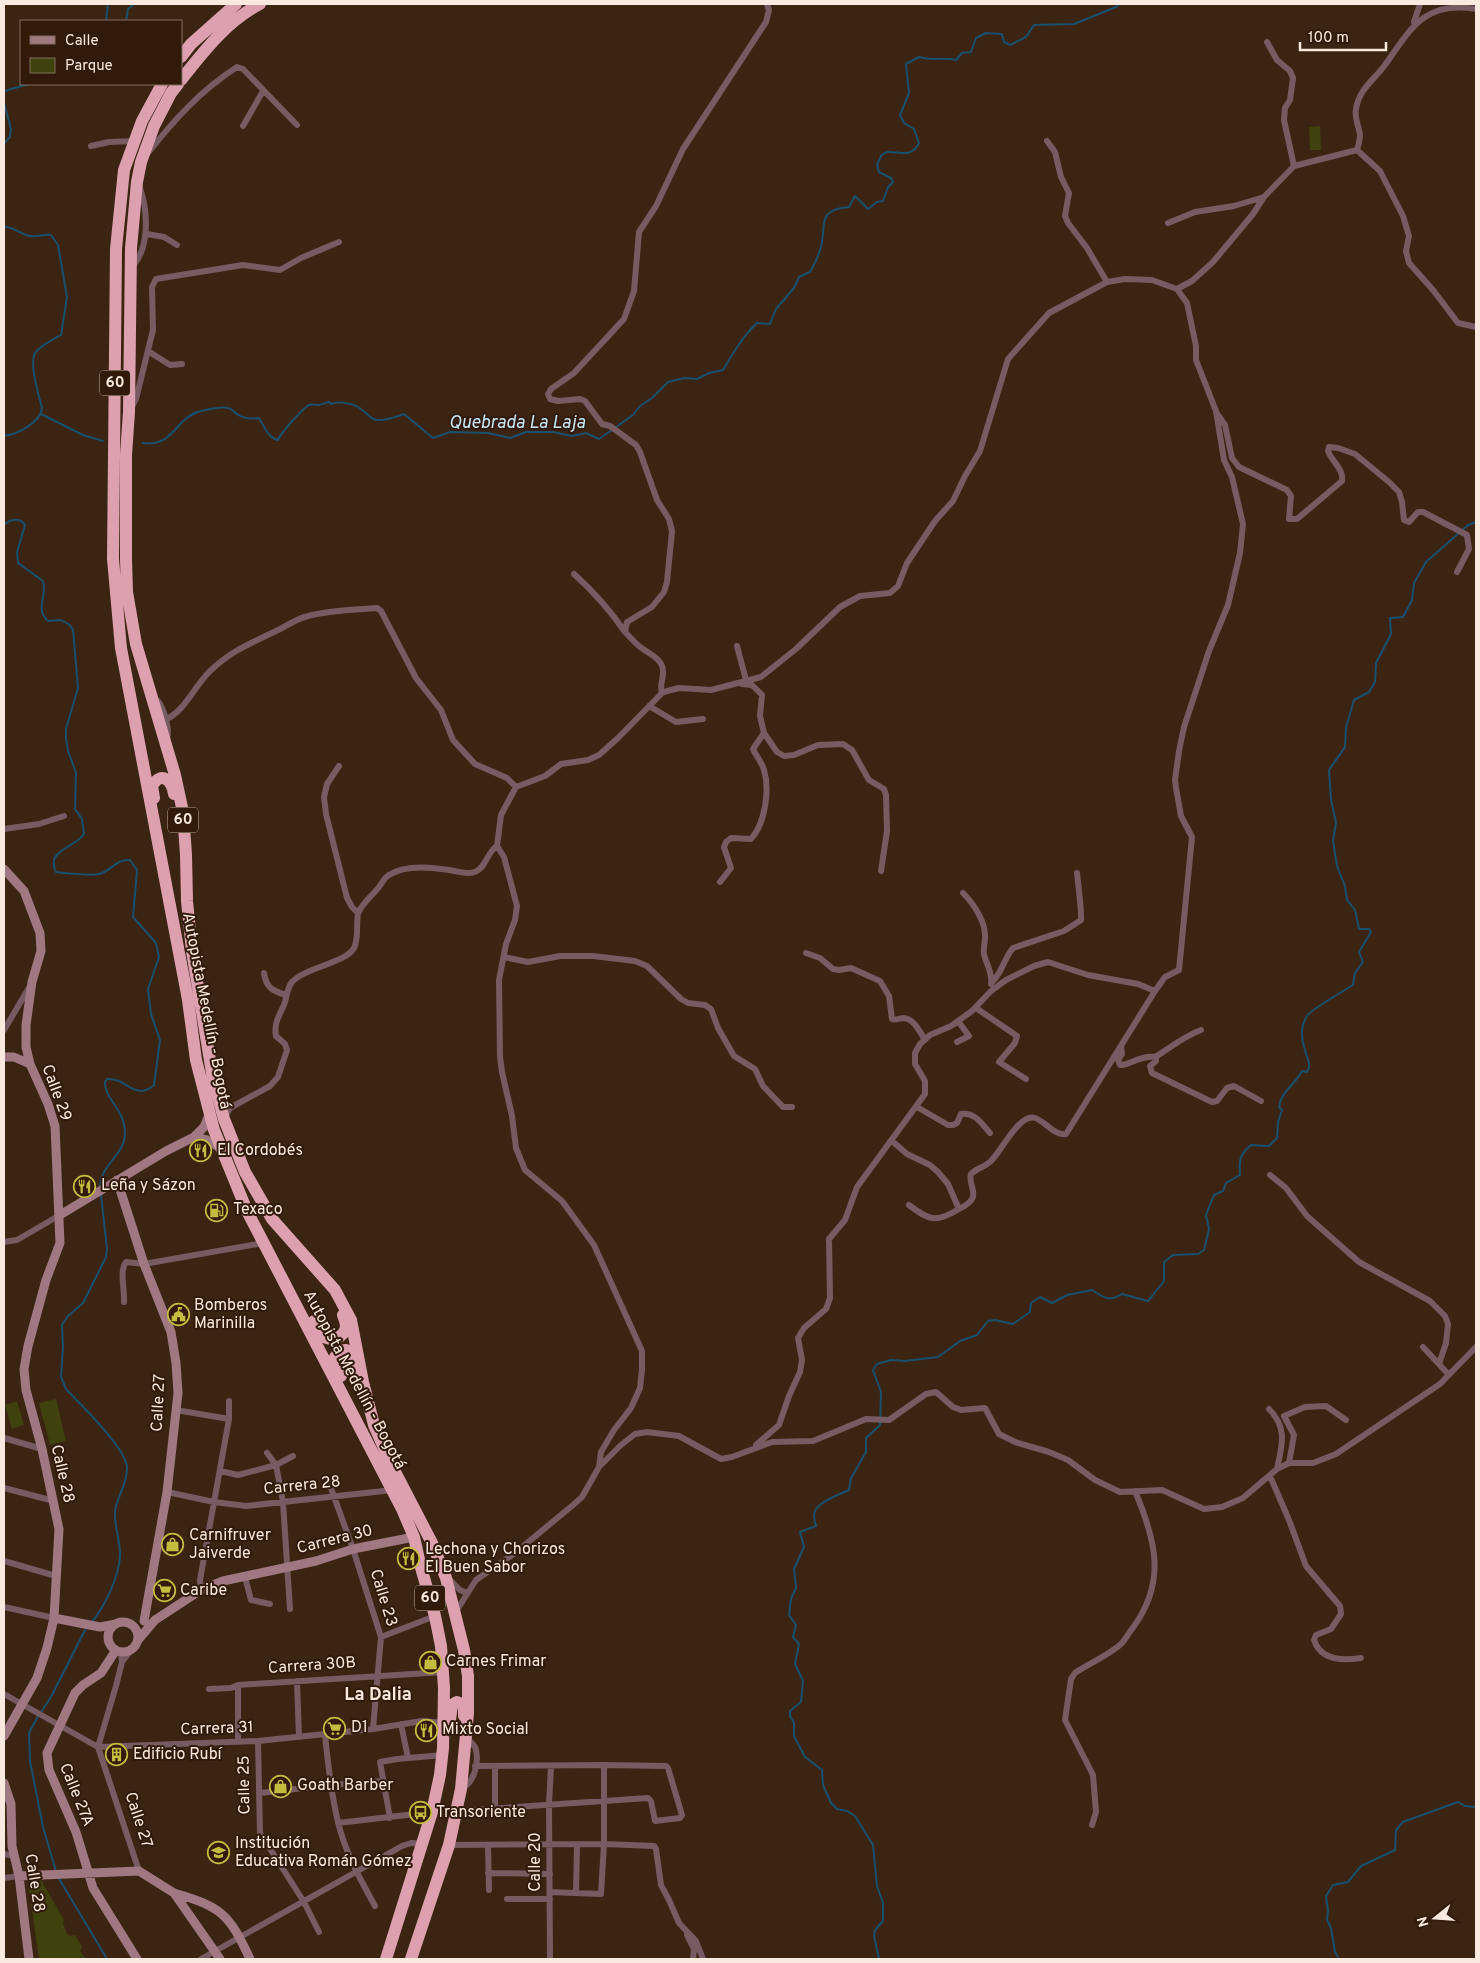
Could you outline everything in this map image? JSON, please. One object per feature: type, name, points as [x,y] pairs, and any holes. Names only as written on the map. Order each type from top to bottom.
[{"type":"highway","points":[[182,56],[191,44],[236,4]]},
{"type":"highway","points":[[182,79],[228,26],[260,4]]},
{"type":"highway","name":"Autopista Medellín - Bogotá","points":[[161,85],[142,120],[124,170],[116,249],[113,559],[121,648],[156,840],[188,1000],[196,1060],[209,1115],[220,1148],[247,1211],[362,1434],[393,1490],[414,1537],[436,1616],[442,1646],[444,1672],[442,1760],[432,1812],[423,1844],[386,1959]]},
{"type":"highway","name":"Autopista Medellín - Bogotá","points":[[177,85],[171,92],[154,126],[141,162],[137,182],[131,248],[129,412],[126,455],[127,592],[136,644],[179,794],[186,855],[187,901],[192,951],[213,1079],[224,1120],[233,1146],[258,1197],[272,1219],[297,1250],[335,1290],[351,1320],[372,1418],[385,1452],[432,1543],[446,1578],[464,1650],[468,1676],[466,1737],[457,1811],[449,1845],[411,1956]]},
{"type":"highway","points":[[156,840],[160,829],[152,789],[154,783],[162,778],[169,781],[173,788],[178,813],[180,845],[186,855]]},
{"type":"highway","points":[[286,1286],[297,1297],[323,1336],[332,1339],[343,1334],[346,1324],[339,1308],[300,1260],[297,1250]]},
{"type":"highway","points":[[362,1434],[362,1424],[359,1415],[334,1362],[335,1355],[339,1351],[346,1350],[351,1353],[363,1399],[372,1418]]},
{"type":"highway","points":[[442,1760],[448,1754],[451,1708],[454,1703],[459,1702],[464,1707],[460,1763],[462,1782]]},
{"type":"main road","name":"Calle 29","points":[[4,869],[24,891],[40,933],[40,960],[32,982],[25,1035],[30,1064],[48,1104],[54,1126],[60,1215]]},
{"type":"main road","points":[[4,1057],[14,1057],[30,1064]]},
{"type":"main road","points":[[60,1215],[166,1151],[194,1137],[204,1127],[209,1115]]},
{"type":"main road","points":[[194,1137],[208,1140],[220,1148]]},
{"type":"main road","name":"Calle 27","points":[[117,1180],[144,1264],[171,1332],[178,1393],[167,1492],[144,1621]]},
{"type":"main road","name":"Calle 28","points":[[4,1736],[26,1707],[44,1660],[54,1618],[59,1529],[42,1448],[26,1390],[24,1363],[46,1280],[60,1246],[60,1215]]},
{"type":"main road","name":"Carrera 30","points":[[140,1638],[155,1620],[201,1590],[224,1581],[287,1568],[353,1550],[414,1537]]},
{"type":"main road","points":[[54,1618],[99,1627],[127,1622],[136,1629],[140,1638],[132,1649],[119,1651],[112,1647],[108,1638],[99,1627]]},
{"type":"main road","name":"Carrera 30","points":[[127,1622],[155,1620]]},
{"type":"main road","points":[[108,1638],[111,1627],[116,1624]]},
{"type":"main road","name":"Calle 27A","points":[[119,1651],[101,1673],[74,1693],[47,1753],[47,1766],[76,1832],[87,1872],[99,1900],[137,1959]]},
{"type":"main road","name":"Calle 28","points":[[4,1783],[11,1804],[12,1846],[19,1876],[30,1959]]},
{"type":"main road","points":[[19,1876],[139,1871]]},
{"type":"main road","name":"Calle 27","points":[[139,1871],[174,1892],[218,1956]]},
{"type":"main road","points":[[174,1892],[212,1906],[221,1912],[241,1938],[250,1959]]},
{"type":"street","points":[[625,632],[627,622],[652,607],[664,592],[667,582],[672,531],[669,519],[656,500],[640,452],[630,439],[613,428],[602,424],[586,400],[553,400],[549,397],[549,392],[574,373],[624,319],[634,291],[639,232],[656,206],[683,149],[766,22],[769,10],[767,4]]},
{"type":"street","points":[[1356,150],[1360,136],[1355,110],[1362,90],[1386,64],[1414,22],[1420,4]]},
{"type":"street","points":[[1414,22],[1446,5],[1459,4],[1476,9]]},
{"type":"street","points":[[1268,42],[1277,60],[1290,72],[1293,78],[1290,100],[1284,108],[1284,120],[1294,166]]},
{"type":"street","points":[[141,162],[186,108],[221,77],[236,67],[242,68],[297,125]]},
{"type":"street","points":[[244,126],[263,91]]},
{"type":"street","points":[[92,146],[109,142],[135,141]]},
{"type":"street","points":[[1048,141],[1069,193],[1065,216],[1087,248],[1106,282]]},
{"type":"street","points":[[1177,289],[1192,281],[1213,262],[1253,214],[1264,197],[1294,166],[1356,150]]},
{"type":"street","points":[[1356,150],[1380,171],[1403,216],[1409,236],[1406,251],[1409,263],[1433,290],[1458,324],[1476,327]]},
{"type":"street","points":[[132,267],[138,260],[147,234],[144,200],[137,182]]},
{"type":"street","points":[[1168,222],[1195,212],[1234,206],[1264,197]]},
{"type":"street","points":[[147,234],[164,237],[177,245]]},
{"type":"street","points":[[129,412],[136,399],[153,330],[152,287],[156,279],[243,265],[280,270],[301,258],[339,242]]},
{"type":"street","points":[[599,1467],[602,1452],[614,1430],[631,1408],[640,1388],[642,1351],[594,1245],[568,1208],[525,1170],[519,1159],[500,1057],[499,980],[517,906],[504,857],[497,846],[500,814],[516,787],[545,776],[561,764],[588,760],[598,755],[618,738],[662,693],[679,688],[711,690],[761,676],[796,649],[840,607],[860,596],[890,592],[898,586],[907,563],[935,521],[953,501],[964,476],[980,452],[1008,359],[1048,313],[1106,282],[1125,278],[1152,280],[1177,289],[1187,303],[1196,360],[1216,411],[1225,425],[1232,458],[1239,467],[1286,490],[1291,496],[1288,516],[1292,520],[1297,519],[1342,481],[1341,470],[1328,451],[1329,447],[1338,448],[1355,454],[1399,492],[1404,520],[1409,522],[1418,512],[1423,512],[1466,535],[1469,549],[1458,572]]},
{"type":"street","points":[[148,352],[170,365],[182,364]]},
{"type":"street","points":[[909,1205],[923,1216],[932,1218],[945,1218],[966,1206],[974,1194],[974,1188],[970,1180],[971,1174],[994,1159],[1008,1138],[1024,1120],[1035,1118],[1059,1133],[1066,1134],[1165,977],[1179,970],[1192,837],[1180,816],[1175,780],[1179,751],[1184,727],[1209,651],[1228,606],[1240,553],[1243,524],[1232,477],[1224,460],[1216,411]]},
{"type":"street","points":[[574,574],[594,591],[625,632],[640,648],[654,655],[662,666],[660,687],[662,693]]},
{"type":"street","points":[[165,720],[181,707],[207,674],[222,660],[242,646],[306,616],[324,612],[377,608],[381,611],[421,686],[441,710],[453,740],[475,764],[507,778],[516,787]]},
{"type":"street","points":[[738,646],[746,680]]},
{"type":"street","points":[[735,684],[752,684],[762,695],[763,703],[760,716],[764,733],[777,752],[784,756],[818,745],[843,744],[852,750],[869,780],[884,789],[886,795],[887,832],[881,871]]},
{"type":"street","points":[[153,700],[161,704],[168,733],[165,741]]},
{"type":"street","points":[[649,706],[676,722],[703,719]]},
{"type":"street","points":[[720,882],[731,868],[724,847],[726,842],[731,838],[751,839],[762,820],[767,783],[764,770],[753,749],[764,733]]},
{"type":"street","points":[[339,766],[327,784],[324,797],[326,814],[347,898],[352,908],[358,914]]},
{"type":"street","points":[[4,829],[39,824],[64,816]]},
{"type":"street","points":[[224,1120],[230,1108],[270,1086],[278,1077],[287,1050],[285,1044],[276,1036],[276,1024],[292,982],[315,967],[333,962],[353,950],[356,941],[358,914],[390,874],[409,868],[465,873],[476,872],[497,846]]},
{"type":"street","points":[[992,982],[1001,972],[1013,948],[1064,931],[1081,920],[1082,913],[1078,897],[1077,873]]},
{"type":"street","points":[[963,893],[972,903],[983,924],[985,937],[984,956],[992,982],[991,991]]},
{"type":"street","points":[[806,953],[820,958],[836,970],[851,968],[877,980],[890,996],[892,1019],[905,1018],[910,1020],[925,1040]]},
{"type":"street","points":[[504,957],[528,962],[560,956],[593,956],[635,961],[646,966],[680,999],[688,1003],[706,1005],[712,1009],[718,1028],[734,1056],[755,1069],[763,1086],[783,1107],[792,1107]]},
{"type":"street","points":[[750,1449],[779,1425],[800,1372],[802,1360],[798,1338],[804,1328],[826,1309],[830,1298],[830,1239],[845,1220],[857,1187],[925,1094],[924,1081],[914,1064],[915,1053],[920,1044],[976,1008],[991,991],[1006,980],[1034,966],[1048,962],[1088,975],[1138,984],[1155,992]]},
{"type":"street","points":[[264,973],[269,987],[276,992],[286,995]]},
{"type":"street","points":[[4,1030],[32,982]]},
{"type":"street","points":[[976,1008],[1017,1036],[1015,1043],[998,1062],[1026,1079]]},
{"type":"street","points":[[957,1042],[969,1036],[958,1021]]},
{"type":"street","points":[[1121,1046],[1122,1051],[1118,1062],[1122,1066],[1139,1058],[1155,1057],[1191,1034],[1201,1030]]},
{"type":"street","points":[[1155,1057],[1156,1060],[1150,1066],[1152,1073],[1212,1102],[1217,1101],[1228,1088],[1234,1086],[1261,1101]]},
{"type":"street","points":[[917,1107],[948,1125],[957,1123],[961,1114],[966,1113],[976,1117],[990,1133]]},
{"type":"street","points":[[892,1141],[907,1154],[938,1172],[948,1184],[959,1209]]},
{"type":"street","points":[[1270,1175],[1286,1188],[1307,1216],[1359,1262],[1430,1301],[1445,1316],[1448,1324],[1446,1342],[1439,1364]]},
{"type":"street","points":[[4,1242],[17,1240],[60,1215]]},
{"type":"street","points":[[124,1302],[123,1264],[130,1262],[144,1264],[263,1243]]},
{"type":"street","points":[[1423,1347],[1449,1375]]},
{"type":"street","points":[[455,1612],[476,1580],[515,1553],[582,1497],[599,1467],[621,1444],[635,1434],[647,1432],[668,1434],[687,1440],[721,1459],[732,1457],[772,1442],[814,1441],[866,1419],[889,1420],[926,1394],[936,1392],[953,1407],[962,1410],[985,1408],[989,1412],[997,1431],[1015,1442],[1068,1460],[1095,1480],[1120,1492],[1162,1490],[1204,1509],[1222,1507],[1243,1498],[1278,1470],[1290,1463],[1313,1463],[1336,1454],[1440,1384],[1476,1347]]},
{"type":"street","points":[[201,1590],[200,1580],[229,1419],[229,1401]]},
{"type":"street","points":[[1290,1463],[1294,1435],[1284,1416],[1305,1407],[1326,1406],[1346,1420]]},
{"type":"street","points":[[1269,1409],[1279,1419],[1282,1430],[1278,1470]]},
{"type":"street","points":[[176,1410],[229,1419]]},
{"type":"street","points":[[4,1438],[42,1448]]},
{"type":"street","points":[[267,1453],[276,1465],[283,1502],[290,1609]]},
{"type":"street","points":[[220,1471],[238,1475],[276,1465],[293,1456]]},
{"type":"street","points":[[1270,1476],[1306,1566],[1340,1606],[1341,1614],[1331,1629],[1316,1635],[1314,1640],[1317,1649],[1334,1659],[1346,1661],[1361,1658]]},
{"type":"street","name":"Calle 23","points":[[328,1480],[381,1637],[373,1729]]},
{"type":"street","points":[[4,1488],[54,1501]]},
{"type":"street","name":"Carrera 28","points":[[167,1492],[214,1502],[246,1506],[393,1490]]},
{"type":"street","points":[[1092,1825],[1096,1812],[1093,1775],[1068,1729],[1065,1711],[1071,1679],[1075,1672],[1120,1644],[1142,1615],[1155,1578],[1155,1559],[1147,1520],[1135,1491]]},
{"type":"street","points":[[432,1543],[441,1555],[452,1584],[467,1593]]},
{"type":"street","points":[[4,1560],[56,1576]]},
{"type":"street","points":[[246,1577],[251,1600],[270,1604]]},
{"type":"street","points":[[4,1607],[54,1618]]},
{"type":"street","points":[[381,1637],[436,1616]]},
{"type":"street","name":"Calle 27","points":[[140,1638],[144,1621]]},
{"type":"street","points":[[4,1694],[98,1747],[122,1662],[132,1649]]},
{"type":"street","points":[[119,1651],[122,1662]]},
{"type":"street","name":"Carrera 30B","points":[[209,1688],[232,1688],[238,1685],[444,1672]]},
{"type":"street","points":[[297,1681],[299,1737]]},
{"type":"street","points":[[238,1685],[238,1742]]},
{"type":"street","name":"Carrera 31","points":[[98,1747],[258,1741],[325,1735],[422,1721],[444,1723]]},
{"type":"street","points":[[401,1724],[408,1758]]},
{"type":"street","points":[[325,1735],[338,1823],[356,1873],[375,1906]]},
{"type":"street","points":[[462,1782],[471,1782],[476,1766],[476,1750],[472,1742],[466,1737]]},
{"type":"street","name":"Calle 25","points":[[258,1741],[260,1833],[304,1902],[319,1932]]},
{"type":"street","name":"Calle 27","points":[[98,1747],[139,1871]]},
{"type":"street","points":[[390,1818],[380,1762],[408,1758],[442,1760]]},
{"type":"street","points":[[457,1811],[648,1798],[651,1801],[654,1819],[657,1822],[680,1818],[682,1815],[668,1767],[604,1764],[476,1766]]},
{"type":"street","points":[[507,1899],[576,1893],[601,1894],[604,1844],[604,1764]]},
{"type":"street","name":"Calle 20","points":[[550,1959],[549,1804],[551,1766]]},
{"type":"street","points":[[495,1767],[496,1808]]},
{"type":"street","points":[[260,1793],[384,1781]]},
{"type":"street","points":[[338,1823],[432,1812]]},
{"type":"street","points":[[202,1959],[218,1956],[241,1938],[402,1846],[411,1843],[423,1844]]},
{"type":"street","points":[[449,1845],[604,1844],[655,1847],[660,1882],[679,1924],[696,1941],[703,1959]]},
{"type":"street","points":[[488,1845],[489,1890]]},
{"type":"street","points":[[576,1893],[577,1845]]},
{"type":"street","points":[[4,1854],[14,1856]]},
{"type":"street","points":[[488,1873],[550,1874]]},
{"type":"street","points":[[4,1878],[19,1876]]},
{"type":"street","points":[[684,1930],[694,1950],[693,1959]]},
{"type":"green space","points":[[1320,126],[1321,150],[1310,150],[1309,127]]},
{"type":"green space","points":[[56,1399],[66,1441],[50,1445],[39,1403]]},
{"type":"green space","points":[[17,1401],[24,1425],[12,1429],[5,1405]]},
{"type":"green space","points":[[41,1880],[64,1920],[63,1923],[67,1934],[70,1936],[75,1935],[82,1947],[80,1951],[86,1959],[39,1959],[28,1882]]},
{"type":"waterway","points":[[106,20],[108,4]]},
{"type":"waterway","points":[[126,20],[128,9],[134,4]]},
{"type":"waterway","name":"Quebrada La Laja","points":[[143,443],[162,441],[192,414],[222,407],[230,408],[245,418],[259,418],[269,434],[278,440],[287,427],[307,407],[329,402],[331,404],[354,405],[377,420],[404,414],[433,438],[450,432],[488,433],[510,438],[526,432],[553,432],[572,436],[586,433],[599,439],[633,415],[640,406],[652,398],[668,382],[684,378],[697,379],[709,373],[723,370],[738,345],[752,328],[757,323],[770,324],[776,309],[794,288],[799,277],[810,272],[820,250],[824,221],[827,216],[838,209],[849,207],[855,196],[868,209],[877,202],[883,201],[888,187],[893,182],[891,178],[879,172],[877,165],[881,156],[887,152],[909,153],[919,143],[914,129],[904,123],[900,115],[909,93],[906,64],[919,57],[956,60],[962,53],[971,52],[976,38],[986,33],[1002,34],[1004,42],[1010,45],[1026,37],[1034,25],[1074,24],[1116,7],[1119,4]]},
{"type":"waterway","points":[[4,91],[25,85]]},
{"type":"waterway","points":[[4,103],[11,129],[10,137],[4,143]]},
{"type":"waterway","points":[[4,227],[30,236],[51,235],[58,245],[67,297],[61,335],[40,348],[33,358],[35,380],[42,408],[40,413],[28,427],[4,436]]},
{"type":"waterway","name":"Quebrada La Laja","points":[[41,414],[83,435],[103,441]]},
{"type":"waterway","points":[[4,525],[9,521],[15,520],[23,522],[25,525],[17,552],[18,563],[43,581],[42,612],[48,621],[61,620],[70,625],[73,630],[78,688],[66,729],[66,739],[76,773],[75,809],[82,819],[84,834],[80,839],[62,850],[54,859],[56,872],[96,875],[121,861],[130,860],[137,870],[133,917],[156,943],[159,957],[148,989],[151,1014],[160,1040],[154,1085],[147,1090],[141,1091],[114,1079],[107,1079],[105,1082],[108,1093],[122,1117],[125,1132],[121,1147],[104,1173],[100,1188]]},
{"type":"waterway","points":[[879,1959],[874,1936],[875,1930],[883,1921],[883,1903],[877,1886],[873,1845],[855,1816],[847,1811],[837,1809],[831,1803],[823,1785],[822,1770],[805,1757],[794,1736],[794,1723],[790,1716],[790,1711],[801,1702],[803,1681],[795,1664],[799,1644],[793,1637],[796,1625],[789,1615],[791,1599],[796,1588],[794,1569],[804,1547],[800,1532],[816,1526],[814,1514],[819,1506],[828,1499],[849,1490],[851,1478],[866,1452],[866,1438],[880,1425],[881,1392],[873,1370],[877,1364],[891,1360],[905,1361],[938,1357],[960,1341],[977,1335],[988,1321],[995,1320],[1013,1324],[1030,1312],[1031,1303],[1040,1297],[1052,1303],[1067,1295],[1092,1290],[1107,1298],[1114,1298],[1122,1294],[1148,1301],[1164,1281],[1164,1262],[1173,1255],[1198,1254],[1204,1250],[1209,1229],[1206,1215],[1214,1195],[1223,1191],[1226,1183],[1240,1175],[1241,1158],[1251,1145],[1269,1146],[1277,1138],[1278,1122],[1282,1110],[1279,1107],[1280,1101],[1302,1071],[1307,1072],[1309,1064],[1302,1033],[1303,1024],[1307,1016],[1353,985],[1355,973],[1363,962],[1359,952],[1371,932],[1369,929],[1359,929],[1355,910],[1347,900],[1345,886],[1337,866],[1333,841],[1336,822],[1331,800],[1329,770],[1345,747],[1346,727],[1354,700],[1369,692],[1375,682],[1376,663],[1391,634],[1390,618],[1403,617],[1412,600],[1414,583],[1426,562],[1468,525],[1476,522]]},
{"type":"waterway","points":[[91,1623],[101,1609],[117,1574],[120,1551],[115,1511],[126,1478],[127,1467],[119,1449],[111,1438],[66,1389],[61,1377],[62,1325],[68,1316],[83,1303],[106,1257],[107,1249],[101,1195]]},
{"type":"waterway","points":[[41,1712],[51,1697],[86,1628]]},
{"type":"waterway","points":[[38,1716],[29,1733],[30,1761],[43,1827],[56,1871]]},
{"type":"waterway","points":[[1339,1959],[1335,1952],[1331,1928],[1327,1920],[1326,1896],[1333,1885],[1348,1882],[1361,1866],[1395,1850],[1396,1830],[1403,1822],[1458,1802],[1465,1806],[1476,1807]]},
{"type":"waterway","points":[[58,1877],[107,1959]]},
{"type":"place","name":"El Cordobés","points":[[201,1151]]},
{"type":"place","name":"Leña y Sázon","points":[[85,1186]]},
{"type":"place","name":"Texaco","points":[[217,1210]]},
{"type":"place","name":"Bomberos Marinilla","points":[[178,1315]]},
{"type":"place","name":"Carnifruver Jaiverde","points":[[173,1545]]},
{"type":"place","name":"Lechona y Chorizos El Buen Sabor","points":[[409,1559]]},
{"type":"place","name":"Caribe","points":[[164,1591]]},
{"type":"place","name":"Carnes Frimar","points":[[430,1662]]},
{"type":"place","name":"D1","points":[[335,1728]]},
{"type":"place","name":"Mixto Social","points":[[426,1730]]},
{"type":"place","name":"Edificio Rubí","points":[[117,1755]]},
{"type":"place","name":"Goath Barber","points":[[281,1786]]},
{"type":"place","name":"Transoriente","points":[[420,1813]]},
{"type":"place","name":"Institución Educativa Román Gómez","points":[[219,1853]]},
{"type":"district","name":"La Dalia","points":[[378,1695]]}]
